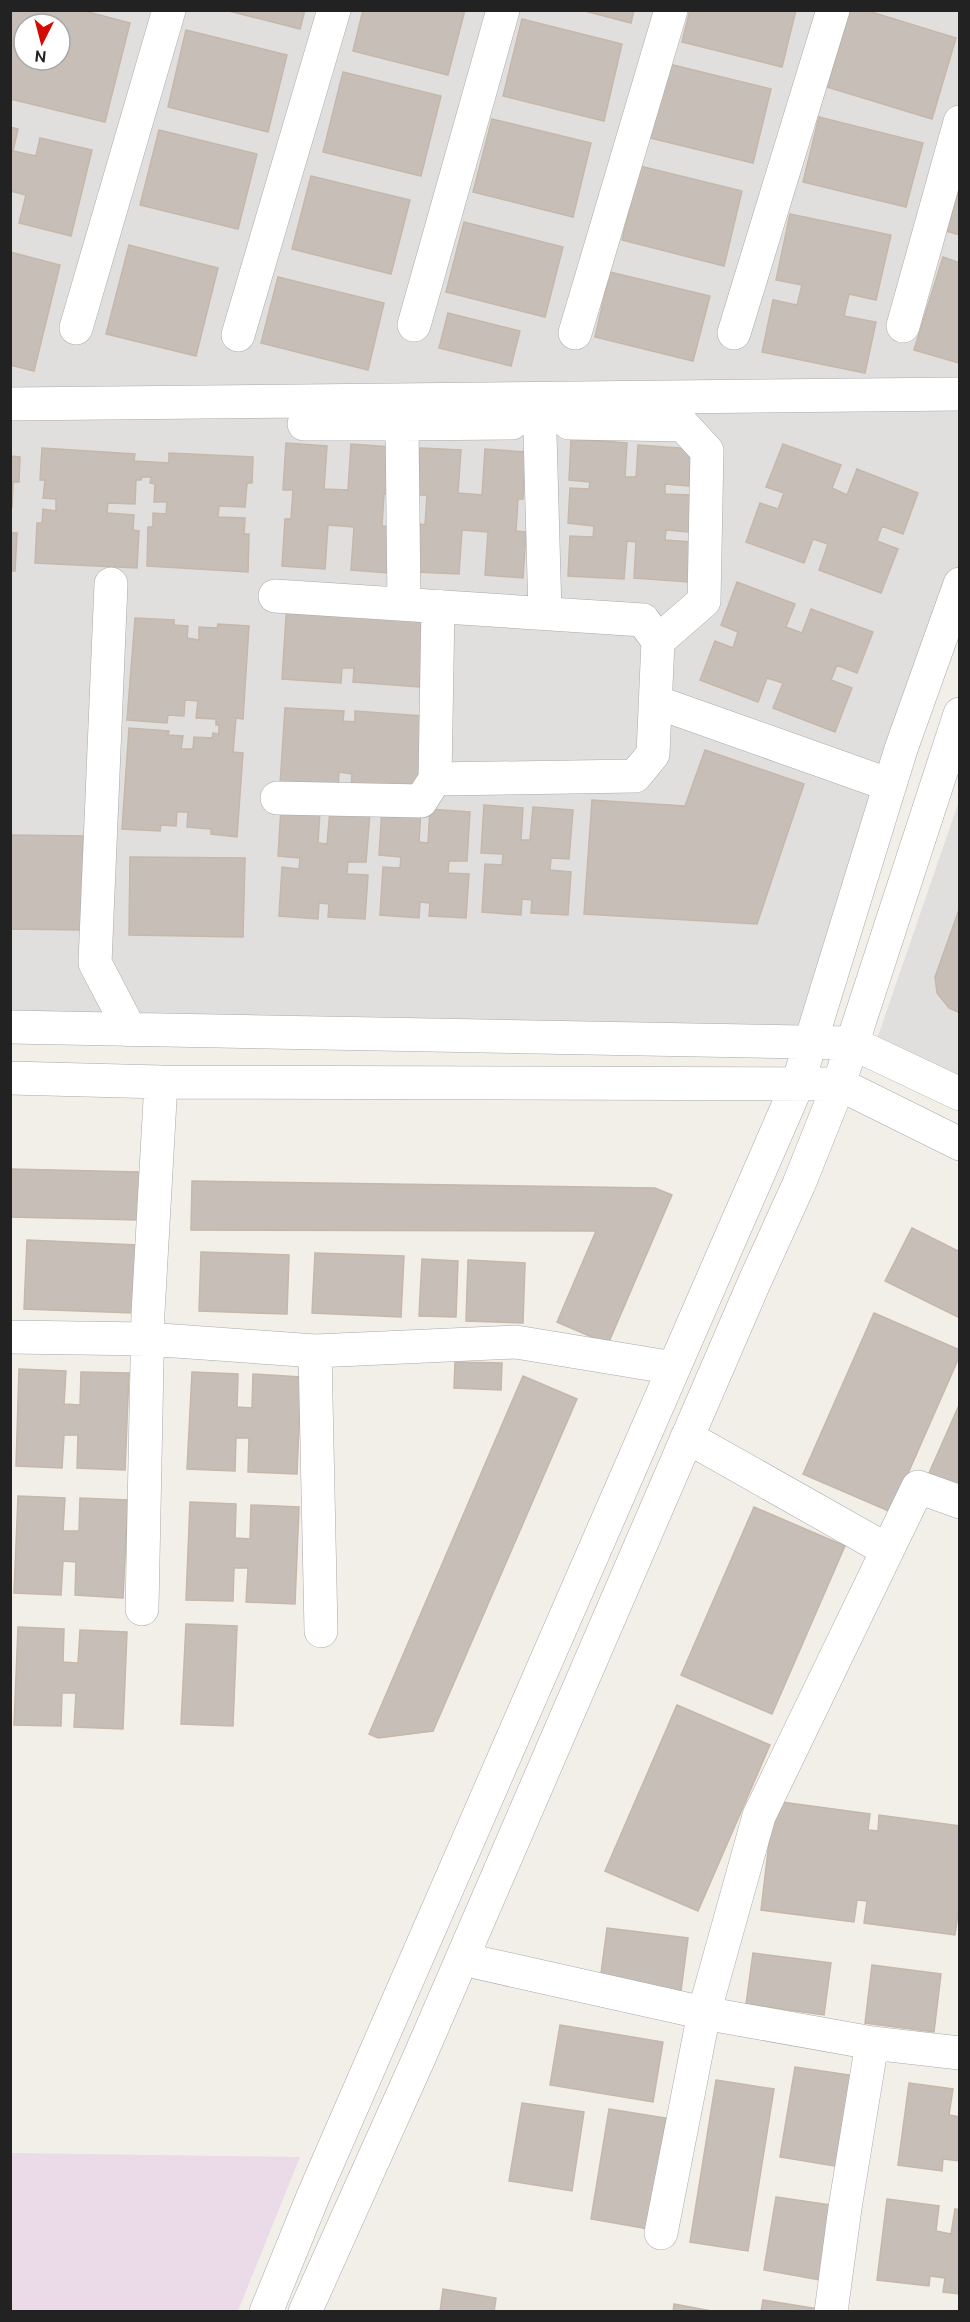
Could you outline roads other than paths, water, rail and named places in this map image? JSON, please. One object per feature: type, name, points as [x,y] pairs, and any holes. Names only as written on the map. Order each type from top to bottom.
[{"type":"street","points":[[76,328],[169,10]]},
{"type":"street","points":[[238,335],[334,10]]},
{"type":"street","points":[[414,325],[503,10]]},
{"type":"street","points":[[575,333],[671,10]]},
{"type":"street","points":[[734,333],[833,10]]},
{"type":"street","points":[[903,326],[960,122]]},
{"type":"street","points":[[10,404],[960,394]]},
{"type":"street","points":[[539,399],[545,613]]},
{"type":"street","points":[[269,423],[512,423]]},
{"type":"street","points":[[570,423],[682,425],[707,451],[704,601],[658,640]]},
{"type":"street","points":[[402,424],[404,604]]},
{"type":"street","points":[[111,584],[95,963],[130,1030]]},
{"type":"street","points":[[267,2312],[319,2183],[798,1083],[900,749],[960,584]]},
{"type":"street","points":[[275,596],[642,620],[658,640],[653,754],[635,776],[435,779]]},
{"type":"street","points":[[278,798],[421,801],[435,779],[438,606]]},
{"type":"street","points":[[656,702],[890,785]]},
{"type":"street","points":[[279,2281],[308,2305],[462,1959],[687,1437],[799,1184],[839,1084],[953,750],[960,714]]},
{"type":"street","points":[[10,1027],[852,1043],[960,1094]]},
{"type":"street","points":[[10,1078],[161,1082],[839,1084],[960,1144]]},
{"type":"street","points":[[142,1609],[147,1339],[161,1082]]},
{"type":"street","points":[[10,1337],[147,1339],[315,1351],[516,1342],[674,1368]]},
{"type":"street","points":[[315,1351],[321,1631]]},
{"type":"street","points":[[687,1437],[887,1550]]},
{"type":"street","points":[[661,2233],[704,2013],[759,1816],[918,1486],[960,1502]]},
{"type":"street","points":[[462,1959],[704,2013],[872,2043],[960,2053]]},
{"type":"street","points":[[831,2312],[845,2208],[872,2043]]}]
